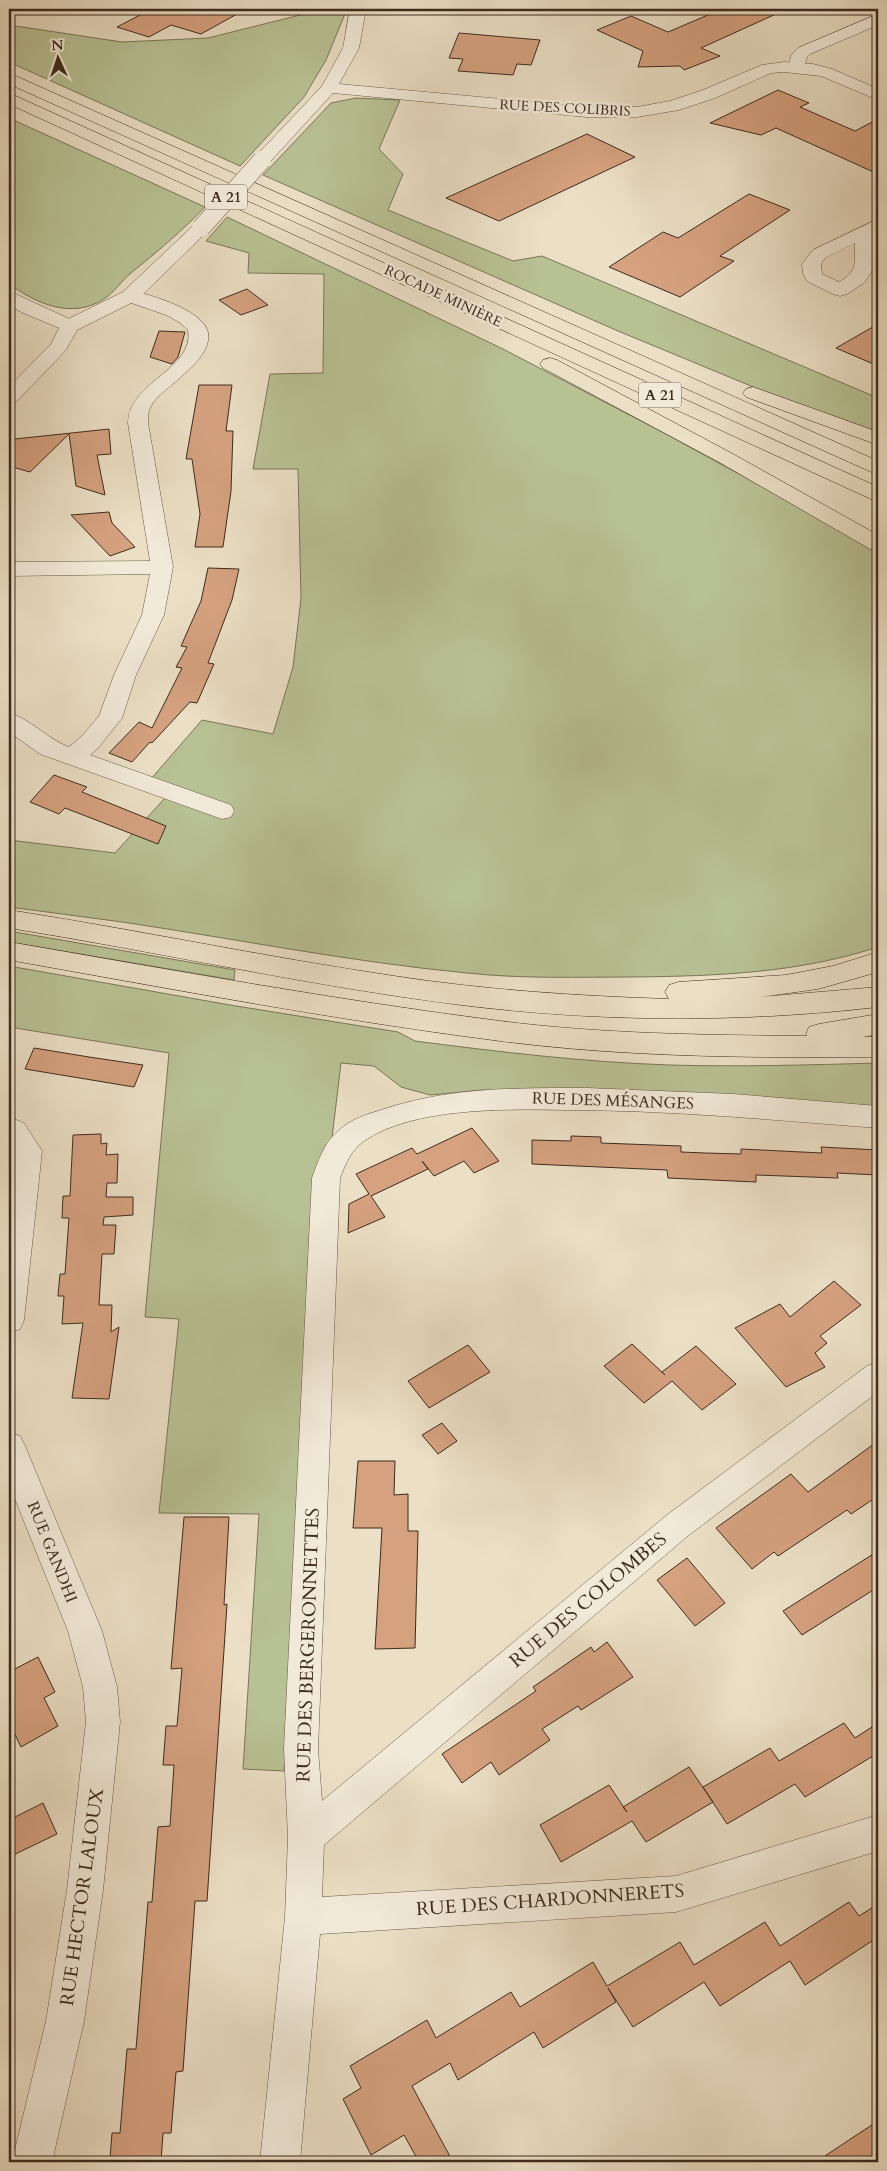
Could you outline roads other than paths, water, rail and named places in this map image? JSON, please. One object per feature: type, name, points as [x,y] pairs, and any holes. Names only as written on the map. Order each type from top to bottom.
[{"type":"highway","name":"ROCADE MINIÈRE","points":[[9,78],[878,468]]},
{"type":"highway","name":"ROCADE MINIÈRE","points":[[9,98],[878,495]]},
{"type":"highway","points":[[442,296],[454,313],[718,453],[878,544]]},
{"type":"highway","points":[[582,334],[624,343],[767,399],[878,439]]},
{"type":"highway","points":[[9,919],[106,934],[282,967],[454,994],[584,1006],[722,1009],[826,1004],[878,997]]},
{"type":"highway","points":[[9,951],[274,997],[438,1022],[573,1038],[736,1047],[878,1047]]},
{"type":"highway","points":[[584,1006],[682,992],[754,988],[810,981],[855,971],[878,962]]},
{"type":"highway","points":[[736,1047],[878,1024]]},
{"type":"street","points":[[9,398],[59,346],[69,326],[130,296],[201,228],[329,88],[351,48],[358,9]]},
{"type":"street","points":[[797,67],[799,55],[804,52],[878,19]]},
{"type":"street","points":[[345,62],[354,76],[378,93]]},
{"type":"street","name":"RUE DES COLIBRIS","points":[[329,88],[587,112],[637,112],[673,106],[692,100],[768,68],[797,67],[826,72],[878,95]]},
{"type":"street","points":[[872,227],[863,271],[857,279],[840,290],[814,277],[811,265],[813,259],[819,254],[872,227]]},
{"type":"street","points":[[72,757],[90,742],[110,718],[125,675],[153,615],[162,567],[138,423],[138,412],[142,403],[152,392],[194,354],[199,345],[200,336],[196,327],[188,319],[177,313],[130,296]]},
{"type":"street","points":[[9,297],[30,309],[69,326]]},
{"type":"street","points":[[9,569],[162,567]]},
{"type":"street","points":[[9,721],[48,748],[222,811]]},
{"type":"street","name":"RUE DES MÉSANGES","points":[[352,1134],[373,1123],[418,1108],[486,1098],[643,1100],[827,1111],[878,1117]]},
{"type":"street","points":[[9,1128],[14,1131],[28,1151],[9,1320]]},
{"type":"street","name":"RUE DES BERGERONNETTES","points":[[280,2162],[303,1916],[306,1837],[301,1749],[326,1178],[335,1154],[352,1134]]},
{"type":"street","name":"RUE DES COLOMBES","points":[[306,1837],[678,1525],[878,1375]]},
{"type":"street","name":"RUE GANDHI","points":[[9,1446],[85,1630]]},
{"type":"street","name":"RUE HECTOR LALOUX","points":[[32,2162],[65,2022],[85,1890],[100,1760],[103,1722],[100,1687],[85,1630]]},
{"type":"street","name":"RUE DES CHARDONNERETS","points":[[303,1916],[676,1894],[878,1833]]}]
